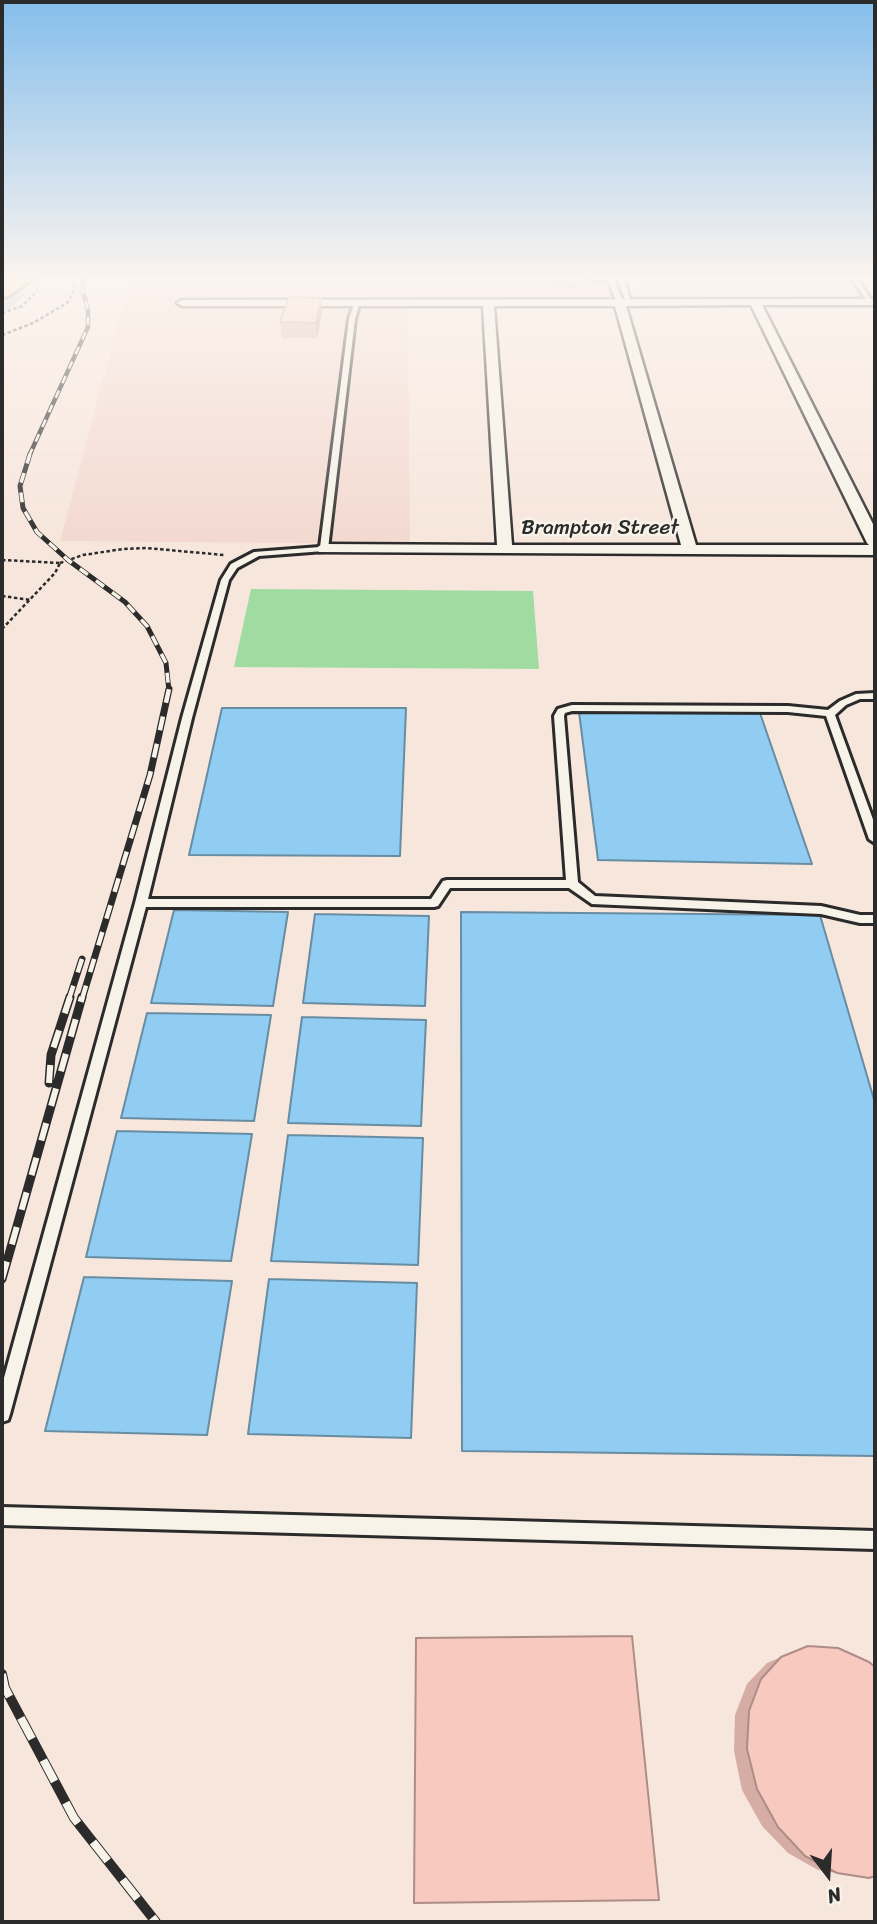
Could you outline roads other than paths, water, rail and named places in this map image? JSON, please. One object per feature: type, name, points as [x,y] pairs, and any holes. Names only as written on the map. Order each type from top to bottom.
[{"type":"street","points":[[492,365],[505,550]]},
{"type":"street","points":[[641,365],[690,550]]},
{"type":"street","points":[[786,365],[875,544]]},
{"type":"street","name":"Brampton Street","points":[[324,549],[875,550]]},
{"type":"lane","points":[[2,1414],[141,903],[225,580],[231,568],[247,558],[275,551],[324,549],[346,365]]},
{"type":"lane","points":[[830,714],[843,703],[859,696],[875,696]]},
{"type":"lane","points":[[572,884],[559,716],[561,711],[572,708],[788,709],[830,714]]},
{"type":"lane","points":[[830,714],[875,839]]},
{"type":"lane","points":[[141,903],[433,903],[447,884],[572,884],[592,900],[821,910],[860,919],[875,919]]},
{"type":"lane","points":[[2,1516],[875,1540]]},
{"type":"water","points":[[222,708],[406,708],[400,856],[189,855]]},
{"type":"water","points":[[579,712],[760,713],[812,864],[598,860]]},
{"type":"water","points":[[174,910],[288,912],[273,1006],[151,1003]]},
{"type":"water","points":[[461,912],[820,915],[875,1103],[875,1456],[462,1451]]},
{"type":"water","points":[[315,914],[429,916],[425,1006],[303,1003]]},
{"type":"water","points":[[147,1013],[271,1015],[254,1121],[121,1118]]},
{"type":"water","points":[[302,1017],[426,1020],[421,1126],[288,1123]]},
{"type":"water","points":[[117,1131],[252,1134],[231,1261],[86,1257]]},
{"type":"water","points":[[288,1135],[423,1138],[418,1265],[271,1261]]},
{"type":"water","points":[[84,1277],[232,1281],[207,1435],[45,1431]]},
{"type":"water","points":[[269,1279],[417,1283],[411,1438],[248,1434]]},
{"type":"railway","points":[[29,456],[71,365]]},
{"type":"railway","points":[[30,454],[20,486],[23,508],[37,532],[68,560],[125,602],[147,626],[166,663],[169,690]]},
{"type":"railway","points":[[82,999],[150,775],[169,690]]},
{"type":"railway","points":[[69,999],[82,959]]},
{"type":"railway","points":[[49,1083],[51,1055],[70,997]]},
{"type":"railway","points":[[2,1279],[82,997]]},
{"type":"railway","points":[[2,1674],[5,1688],[74,1818],[156,1922]]}]
